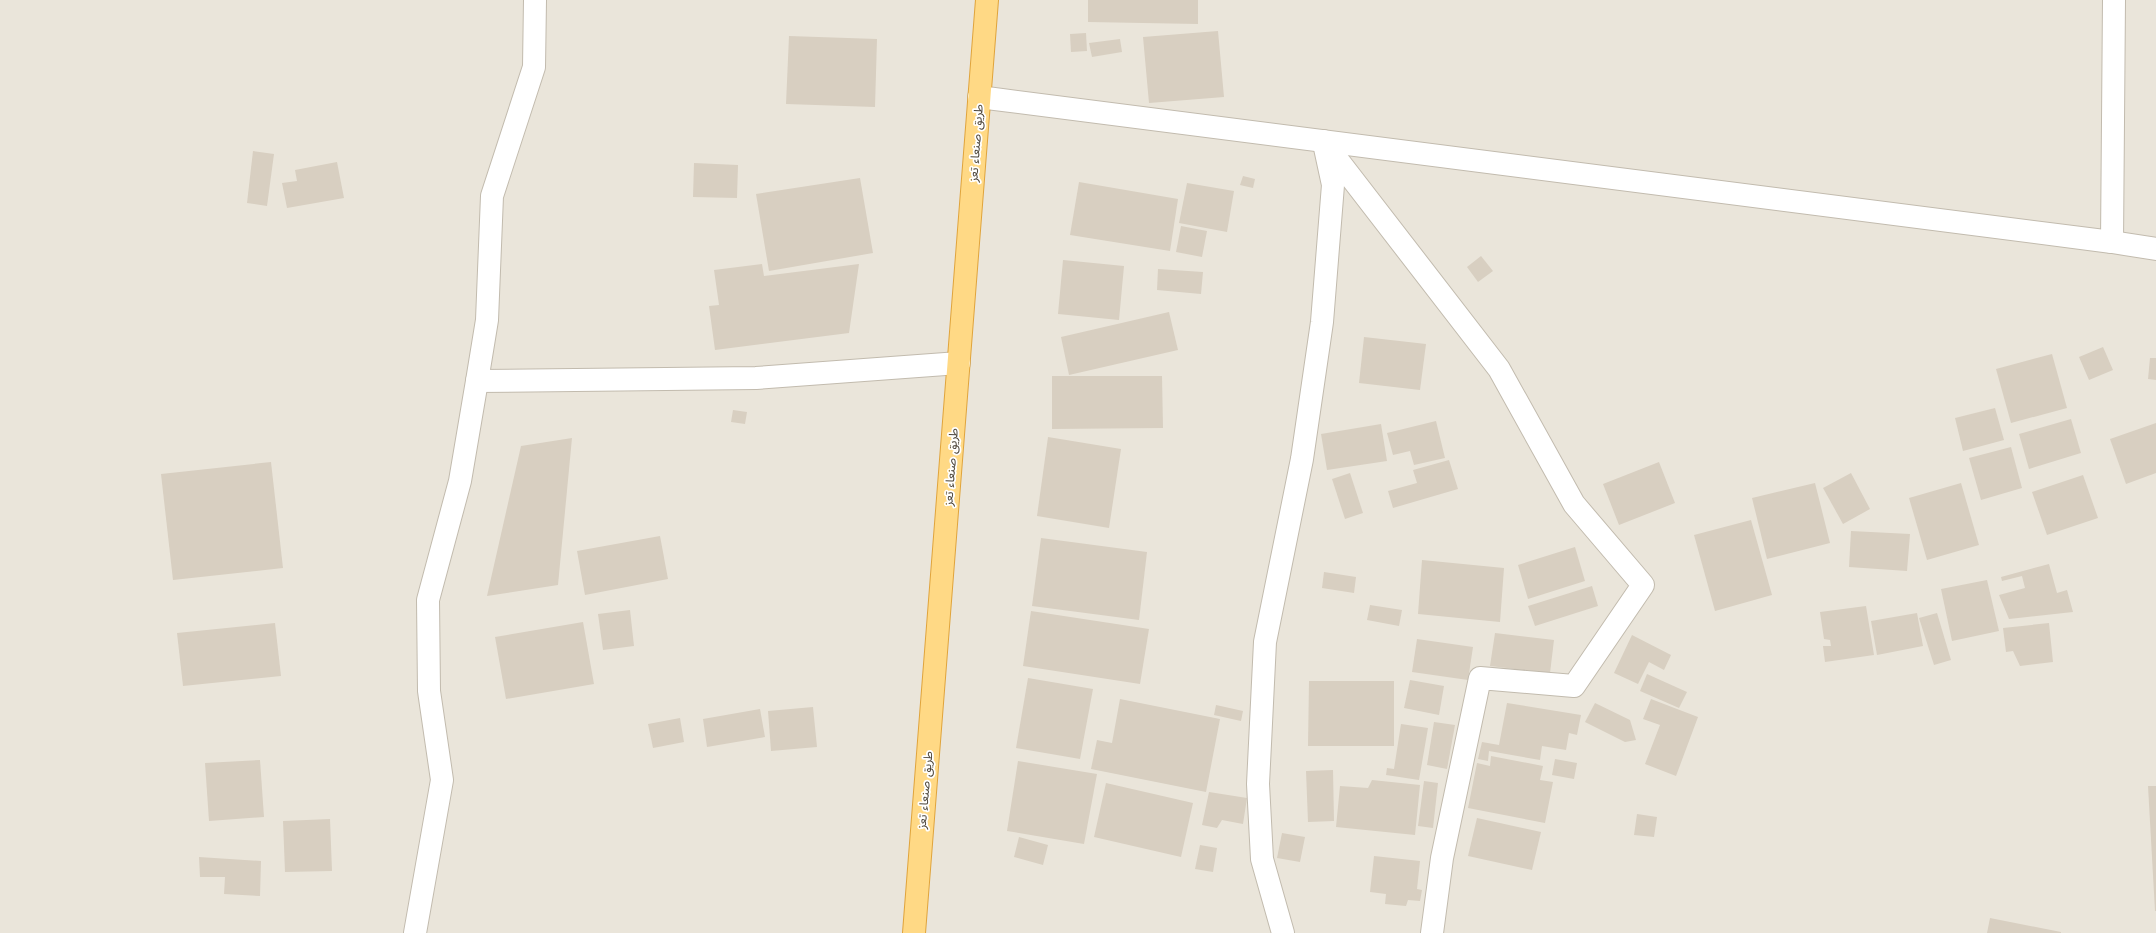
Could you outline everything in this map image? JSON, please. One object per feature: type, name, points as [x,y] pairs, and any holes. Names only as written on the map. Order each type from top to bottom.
[{"type":"highway","name":"طريق صنعاء تعز","points":[[914,933],[987,0]]},
{"type":"street","points":[[415,933],[442,780],[429,692],[428,600],[460,481],[487,320],[492,196],[534,67],[535,0]]},
{"type":"street","points":[[2112,242],[2114,0]]},
{"type":"street","points":[[979,97],[2112,242],[2156,249]]},
{"type":"street","points":[[1283,933],[1262,859],[1258,784],[1259,752],[1265,642],[1302,459],[1322,322],[1333,185],[1323,141]]},
{"type":"street","points":[[1323,141],[1499,369],[1574,504],[1643,586],[1574,686],[1480,678],[1442,858],[1432,933]]},
{"type":"street","points":[[477,381],[756,378],[959,363]]},
{"type":"shaded area","points":[[0,0],[2156,0],[2156,933],[0,933]]},
{"type":"building","points":[[1088,0],[1198,0],[1198,24],[1088,22]]},
{"type":"building","points":[[1218,31],[1224,97],[1149,103],[1143,37]]},
{"type":"building","points":[[1086,33],[1087,51],[1071,52],[1070,34]]},
{"type":"building","points":[[789,36],[877,39],[875,107],[786,104]]},
{"type":"building","points":[[1120,39],[1122,52],[1092,57],[1089,43]]},
{"type":"building","points":[[253,151],[274,154],[267,206],[247,203]]},
{"type":"building","points":[[337,162],[344,198],[287,208],[282,183],[297,181],[295,170]]},
{"type":"building","points":[[694,163],[738,165],[737,198],[693,197]]},
{"type":"building","points":[[1243,176],[1255,179],[1253,188],[1240,185]]},
{"type":"building","points":[[860,178],[873,253],[769,271],[756,194]]},
{"type":"building","points":[[1079,182],[1178,199],[1170,251],[1070,235]]},
{"type":"building","points":[[1187,183],[1234,191],[1227,232],[1179,223]]},
{"type":"building","points":[[1181,226],[1207,231],[1202,257],[1176,252]]},
{"type":"building","points":[[1481,256],[1493,271],[1478,282],[1467,267]]},
{"type":"building","points":[[1063,260],[1124,266],[1119,320],[1058,314]]},
{"type":"building","points":[[762,264],[764,276],[859,264],[849,333],[715,350],[709,306],[719,305],[714,270]]},
{"type":"building","points":[[1158,269],[1203,272],[1201,294],[1157,290]]},
{"type":"building","points":[[1169,312],[1178,350],[1069,375],[1061,337]]},
{"type":"building","points":[[1364,337],[1426,344],[1420,390],[1359,383]]},
{"type":"building","points":[[2103,347],[2113,370],[2089,380],[2079,357]]},
{"type":"building","points":[[2052,354],[2067,408],[2011,423],[1996,369]]},
{"type":"building","points":[[2150,358],[2156,358],[2156,380],[2148,379]]},
{"type":"building","points":[[1052,376],[1162,376],[1163,428],[1052,429]]},
{"type":"building","points":[[1995,408],[2004,440],[1963,451],[1955,418]]},
{"type":"building","points":[[733,410],[747,412],[745,424],[731,422]]},
{"type":"building","points":[[2071,419],[2081,453],[2029,469],[2019,434]]},
{"type":"building","points":[[1436,421],[1445,458],[1414,465],[1410,451],[1393,455],[1387,433]]},
{"type":"building","points":[[2156,423],[2156,473],[2126,484],[2110,439]]},
{"type":"building","points":[[1381,424],[1387,461],[1327,470],[1321,434]]},
{"type":"building","points":[[1048,437],[1121,449],[1109,528],[1037,516]]},
{"type":"building","points":[[572,438],[558,585],[487,596],[521,446]]},
{"type":"building","points":[[2011,447],[2022,488],[1981,500],[1969,458]]},
{"type":"building","points":[[1449,460],[1458,489],[1393,508],[1388,491],[1417,483],[1413,470]]},
{"type":"building","points":[[271,462],[283,568],[173,580],[161,474]]},
{"type":"building","points":[[1659,462],[1675,503],[1619,525],[1603,484]]},
{"type":"building","points":[[1350,473],[1363,513],[1345,519],[1332,479]]},
{"type":"building","points":[[1851,473],[1870,509],[1843,524],[1823,488]]},
{"type":"building","points":[[2083,475],[2098,518],[2047,535],[2032,492]]},
{"type":"building","points":[[1815,483],[1830,543],[1767,559],[1752,498]]},
{"type":"building","points":[[1961,483],[1979,545],[1927,560],[1909,498]]},
{"type":"building","points":[[1751,520],[1772,595],[1715,611],[1694,535]]},
{"type":"building","points":[[1851,531],[1910,534],[1907,571],[1849,567]]},
{"type":"building","points":[[660,536],[668,579],[585,595],[577,551]]},
{"type":"building","points":[[1041,538],[1147,552],[1139,620],[1032,606]]},
{"type":"building","points":[[1575,547],[1585,581],[1528,599],[1518,565]]},
{"type":"building","points":[[1422,560],[1504,568],[1500,622],[1418,614]]},
{"type":"building","points":[[2049,564],[2057,593],[2067,590],[2073,612],[2009,619],[1999,595],[2025,588],[2022,576],[2002,581],[2001,577]]},
{"type":"building","points":[[1324,572],[1356,577],[1354,593],[1322,588]]},
{"type":"building","points":[[1987,580],[1999,631],[1952,641],[1941,589]]},
{"type":"building","points":[[1592,586],[1598,606],[1535,626],[1528,606]]},
{"type":"building","points":[[1370,605],[1402,610],[1399,626],[1367,620]]},
{"type":"building","points":[[1866,606],[1874,655],[1825,662],[1823,646],[1831,646],[1830,640],[1824,639],[1820,612]]},
{"type":"building","points":[[630,610],[634,646],[603,650],[598,614]]},
{"type":"building","points":[[1031,611],[1149,629],[1140,684],[1023,666]]},
{"type":"building","points":[[1917,613],[1923,646],[1877,655],[1871,621]]},
{"type":"building","points":[[1937,613],[1951,660],[1934,665],[1919,618]]},
{"type":"building","points":[[583,622],[594,684],[506,699],[495,637]]},
{"type":"building","points":[[275,623],[281,676],[183,686],[177,633]]},
{"type":"building","points":[[2049,623],[2053,662],[2020,666],[2013,651],[2006,652],[2003,628]]},
{"type":"building","points":[[1495,633],[1554,640],[1550,673],[1490,666]]},
{"type":"building","points":[[1632,635],[1671,655],[1664,670],[1649,662],[1638,684],[1614,673]]},
{"type":"building","points":[[1417,639],[1473,647],[1468,680],[1412,672]]},
{"type":"building","points":[[1647,674],[1687,692],[1679,708],[1640,691]]},
{"type":"building","points":[[1028,678],[1093,689],[1080,759],[1016,748]]},
{"type":"building","points":[[1410,680],[1444,686],[1439,715],[1404,708]]},
{"type":"building","points":[[1309,681],[1394,681],[1394,746],[1308,746]]},
{"type":"building","points":[[1120,699],[1220,719],[1206,792],[1091,769],[1097,740],[1112,743]]},
{"type":"building","points":[[1651,699],[1698,717],[1676,776],[1645,764],[1660,725],[1643,719]]},
{"type":"building","points":[[1507,703],[1581,715],[1577,735],[1569,733],[1566,750],[1542,746],[1540,760],[1489,751],[1488,761],[1478,759],[1482,742],[1499,745]]},
{"type":"building","points":[[1595,703],[1630,720],[1636,740],[1625,742],[1585,722]]},
{"type":"building","points":[[1216,705],[1243,711],[1241,721],[1214,715]]},
{"type":"building","points":[[813,707],[817,747],[771,751],[768,711]]},
{"type":"building","points":[[760,709],[765,737],[707,747],[703,719]]},
{"type":"building","points":[[680,718],[684,742],[653,748],[648,724]]},
{"type":"building","points":[[1434,722],[1455,725],[1447,769],[1427,765]]},
{"type":"building","points":[[1401,724],[1428,728],[1419,780],[1386,775],[1387,768],[1394,769]]},
{"type":"building","points":[[1491,756],[1543,766],[1540,780],[1553,782],[1545,823],[1468,808],[1477,763],[1490,766]]},
{"type":"building","points":[[1555,759],[1577,763],[1574,779],[1552,775]]},
{"type":"building","points":[[260,760],[264,817],[209,821],[205,763]]},
{"type":"building","points":[[1018,761],[1097,774],[1084,844],[1007,831]]},
{"type":"building","points":[[1333,770],[1334,821],[1308,822],[1306,771]]},
{"type":"building","points":[[1372,780],[1420,785],[1415,835],[1336,827],[1340,786],[1368,788]]},
{"type":"building","points":[[1424,781],[1438,783],[1433,828],[1418,826]]},
{"type":"building","points":[[1106,783],[1193,803],[1181,857],[1094,837]]},
{"type":"building","points":[[2148,786],[2156,786],[2156,911],[2155,911]]},
{"type":"building","points":[[1209,792],[1247,798],[1243,824],[1222,820],[1217,828],[1202,825]]},
{"type":"building","points":[[1637,814],[1657,817],[1654,837],[1634,835]]},
{"type":"building","points":[[1477,818],[1541,832],[1532,870],[1468,856]]},
{"type":"building","points":[[330,819],[332,871],[285,872],[283,821]]},
{"type":"building","points":[[1282,833],[1305,837],[1300,862],[1277,858]]},
{"type":"building","points":[[1019,837],[1048,845],[1043,865],[1014,857]]},
{"type":"building","points":[[1200,845],[1217,848],[1213,872],[1195,869]]},
{"type":"building","points":[[1374,856],[1420,861],[1417,889],[1422,890],[1420,901],[1408,900],[1406,906],[1385,904],[1386,894],[1370,892]]},
{"type":"building","points":[[199,857],[261,861],[260,896],[224,894],[225,877],[200,877]]},
{"type":"building","points":[[1990,918],[2061,932],[2061,933],[1987,933]]}]
